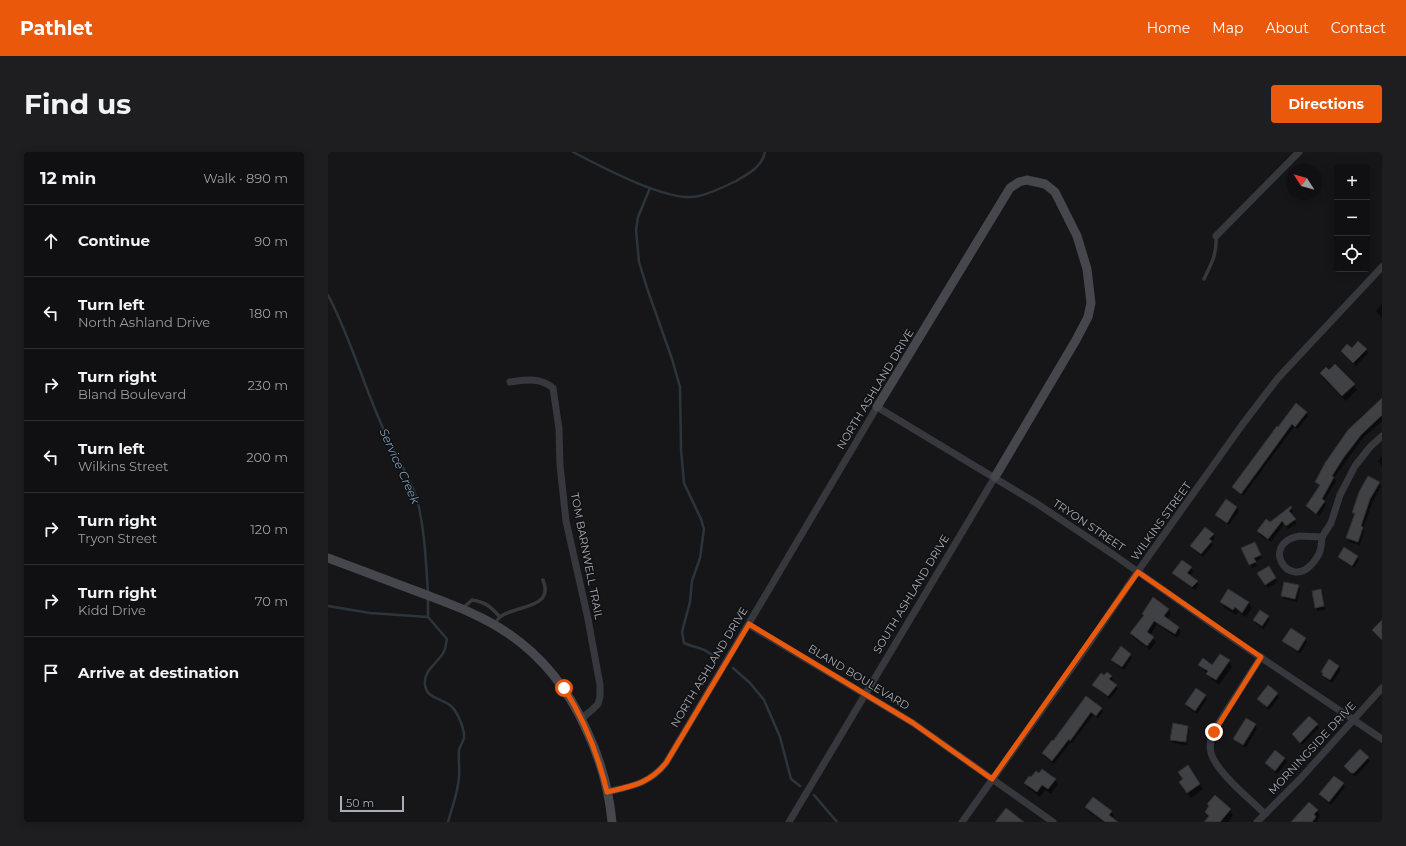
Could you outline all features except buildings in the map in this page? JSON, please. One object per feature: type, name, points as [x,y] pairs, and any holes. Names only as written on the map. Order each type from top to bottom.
[{"type":"street","points":[[1216,236],[1299,152]]},
{"type":"street","name":"NORTH ASHLAND DRIVE","points":[[607,792],[652,778],[666,763],[877,407],[1010,188],[1019,182],[1027,180],[1046,184],[1055,192],[1077,236],[1088,269],[1091,289],[1091,303],[1088,316],[1053,379]]},
{"type":"street","name":"WILKINS STREET","points":[[962,822],[1242,425],[1278,378],[1382,267]]},
{"type":"street","name":"SOUTH ASHLAND DRIVE","points":[[789,822],[1053,379]]},
{"type":"street","name":"TOM BARNWELL TRAIL","points":[[510,382],[541,380],[553,388],[559,429],[560,465],[566,521],[588,619],[600,685],[598,704],[581,719]]},
{"type":"street","name":"TRYON STREET","points":[[877,407],[1036,503],[1220,630],[1382,739]]},
{"type":"street","points":[[1322,537],[1300,536],[1286,542],[1281,548],[1280,556],[1284,567],[1292,571],[1300,572],[1307,569],[1316,559],[1321,551],[1322,537],[1332,523],[1340,495],[1355,466],[1370,447],[1382,436]]},
{"type":"street","points":[[328,558],[462,609],[494,625],[518,641],[535,656],[550,671],[568,694],[595,747],[607,792],[612,822]]},
{"type":"street","name":"BLAND BOULEVARD","points":[[749,624],[920,727],[1053,822]]},
{"type":"street","points":[[1261,657],[1214,732],[1210,742],[1211,753],[1217,766],[1265,814]]},
{"type":"street","name":"MORNINGSIDE DRIVE","points":[[1257,822],[1300,779],[1382,688]]},
{"type":"lane","points":[[1204,279],[1213,261],[1216,247],[1216,236]]},
{"type":"lane","points":[[494,625],[500,617],[540,601],[546,587],[543,580]]},
{"type":"lane","points":[[462,609],[472,600],[482,602],[492,608],[500,617]]},
{"type":"waterway","name":"Service Creek","points":[[573,152],[635,182],[654,189],[686,197],[699,196],[709,193],[736,181],[750,173],[758,166],[765,152]]},
{"type":"waterway","points":[[650,188],[638,217],[636,230],[639,262],[680,387],[681,449],[684,483],[701,519],[704,529],[700,558],[692,581],[690,602],[682,632],[684,643],[705,650],[715,658]]},
{"type":"waterway","name":"Service Creek","points":[[328,295],[337,312],[379,420],[415,494],[424,537],[428,593]]},
{"type":"waterway","name":"Service Creek","points":[[428,598],[428,617]]},
{"type":"waterway","name":"Service Creek","points":[[328,606],[370,613],[428,617]]},
{"type":"waterway","points":[[428,617],[447,639],[443,654],[427,674],[425,679],[426,690],[432,696],[452,707],[457,713],[461,722],[464,735],[464,740],[459,750],[459,774],[455,800],[448,822]]},
{"type":"waterway","points":[[733,668],[750,683],[764,700],[780,737],[791,779],[800,786]]},
{"type":"waterway","points":[[814,795],[837,822]]},
{"type":"route","points":[[564,688],[576,706],[595,747],[607,792],[636,785],[652,778],[666,763],[749,624],[913,723],[992,779],[1088,645],[1138,572],[1261,657],[1214,732]]}]
